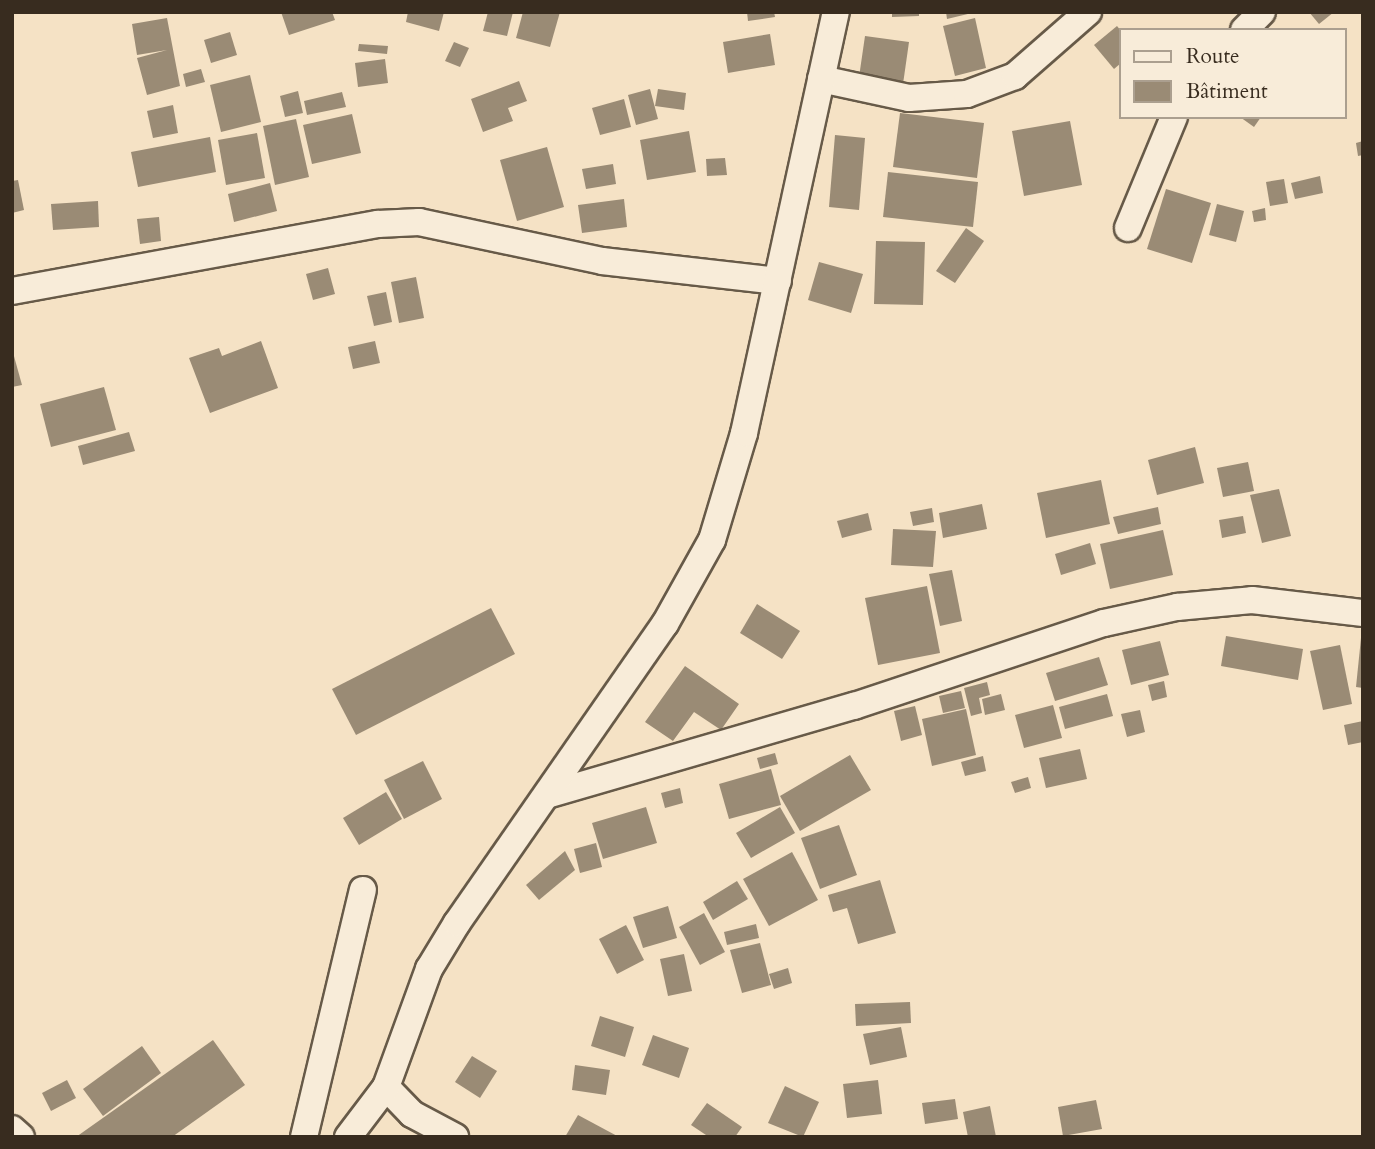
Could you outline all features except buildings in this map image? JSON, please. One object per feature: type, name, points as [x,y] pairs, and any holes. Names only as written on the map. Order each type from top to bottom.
[{"type":"street","points":[[348,1137],[386,1087],[429,969],[698,570],[744,433],[836,12]]},
{"type":"street","points":[[821,79],[909,98],[967,94],[1014,76],[1087,12]]},
{"type":"street","points":[[1246,28],[1262,12]]},
{"type":"street","points":[[1128,228],[1173,119]]},
{"type":"street","points":[[12,291],[378,224],[419,222],[602,261],[778,281]]},
{"type":"street","points":[[547,796],[854,706],[1104,623],[1177,607],[1252,600],[1363,613]]},
{"type":"street","points":[[304,1137],[363,890]]},
{"type":"street","points":[[386,1087],[408,1125],[455,1137]]},
{"type":"street","points":[[12,1129],[21,1137]]}]
